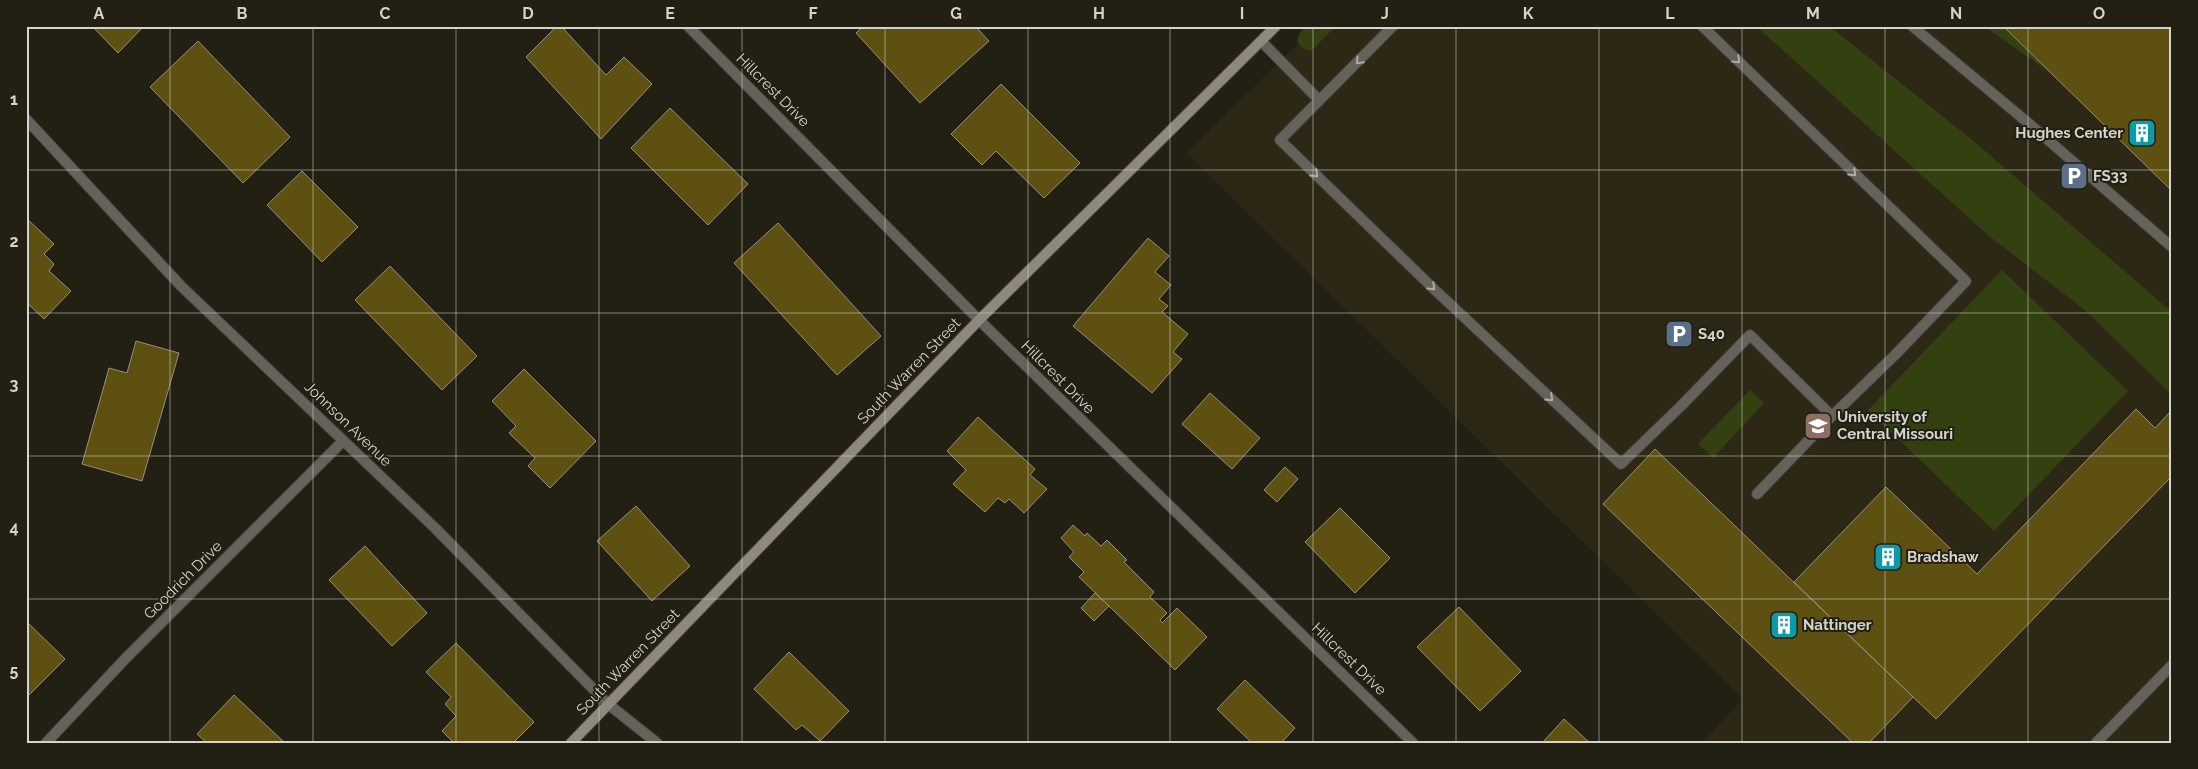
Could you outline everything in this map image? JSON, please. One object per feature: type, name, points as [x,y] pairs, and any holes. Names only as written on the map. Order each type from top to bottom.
[{"type":"street","name":"Hillcrest Drive","points":[[688,26],[979,320],[1413,743]]},
{"type":"street","name":"South Warren Street","points":[[571,743],[979,320],[1276,26]]},
{"type":"street","points":[[1393,26],[1280,140],[1435,290],[1621,464],[1750,336],[1832,416]]},
{"type":"street","points":[[1702,26],[1966,281],[1757,494]]},
{"type":"street","points":[[1912,26],[2172,247]]},
{"type":"street","points":[[1262,41],[1319,100]]},
{"type":"street","name":"Johnson Avenue","points":[[26,119],[181,286],[435,528],[608,704],[657,743]]},
{"type":"street","name":"Goodrich Drive","points":[[46,743],[126,658],[343,441]]},
{"type":"street","points":[[2096,743],[2172,665]]},
{"type":"shaded area","name":"University of Central Missouri","points":[[1316,26],[2172,26],[2172,743],[1701,743],[1743,699],[1186,153]]},
{"type":"green space","points":[[1306,26],[1336,26],[1311,51],[1302,48],[1297,41],[1300,32]]},
{"type":"green space","points":[[1756,26],[1829,26],[1970,138],[2172,312],[2172,395],[2087,312],[1989,236]]},
{"type":"green space","points":[[1985,26],[2003,26],[2052,74],[1988,29]]},
{"type":"green space","points":[[2002,270],[2128,391],[1994,531],[1868,410]]},
{"type":"green space","points":[[1750,390],[1764,403],[1713,458],[1698,444]]},
{"type":"building","points":[[92,26],[144,26],[118,53]]},
{"type":"building","points":[[557,26],[561,26],[606,75],[624,57],[652,84],[601,139],[526,57]]},
{"type":"building","points":[[863,26],[975,26],[989,41],[920,103],[856,33]]},
{"type":"building","name":"Hughes Center","points":[[2003,26],[2172,26],[2172,191],[2052,74]]},
{"type":"building","points":[[198,41],[290,137],[243,183],[150,87]]},
{"type":"building","points":[[1001,84],[1080,163],[1044,198],[996,151],[982,165],[951,134]]},
{"type":"building","points":[[670,108],[748,184],[708,225],[631,148]]},
{"type":"building","points":[[302,171],[358,227],[322,262],[267,205]]},
{"type":"building","points":[[26,218],[54,244],[44,254],[54,264],[49,271],[71,291],[44,319],[26,302]]},
{"type":"building","points":[[778,223],[881,336],[837,375],[734,263]]},
{"type":"building","points":[[1148,238],[1169,256],[1155,272],[1171,285],[1159,299],[1168,306],[1162,312],[1188,334],[1173,352],[1182,359],[1152,393],[1073,326]]},
{"type":"building","points":[[390,266],[477,356],[442,390],[355,300]]},
{"type":"building","points":[[136,341],[179,353],[142,481],[82,464],[109,368],[127,373]]},
{"type":"building","points":[[524,369],[596,441],[550,488],[528,466],[535,458],[509,433],[516,426],[492,401]]},
{"type":"building","points":[[1210,393],[1260,438],[1232,469],[1182,424]]},
{"type":"building","name":"Bradshaw","points":[[2136,409],[2155,428],[2170,412],[2172,414],[2172,476],[1936,719],[1794,582],[1886,487],[1977,574]]},
{"type":"building","points":[[978,417],[1035,469],[1030,475],[1047,489],[1024,513],[1009,499],[1005,503],[998,498],[985,512],[953,484],[966,470],[947,451]]},
{"type":"building","name":"Nattinger","points":[[1655,449],[1913,697],[1869,743],[1853,743],[1603,504]]},
{"type":"building","points":[[1285,467],[1298,479],[1277,502],[1264,490]]},
{"type":"building","points":[[636,506],[690,566],[652,601],[597,541]]},
{"type":"building","points":[[1340,508],[1390,558],[1355,593],[1305,542]]},
{"type":"building","points":[[1073,525],[1085,536],[1087,533],[1101,546],[1107,540],[1127,560],[1124,562],[1154,592],[1150,597],[1167,613],[1160,620],[1162,623],[1177,608],[1207,637],[1175,670],[1079,577],[1084,572],[1069,557],[1074,552],[1061,538]]},
{"type":"building","points":[[365,546],[427,613],[392,646],[329,580]]},
{"type":"building","points":[[1095,593],[1109,606],[1094,621],[1081,608]]},
{"type":"building","points":[[1459,607],[1521,671],[1480,711],[1417,647]]},
{"type":"building","points":[[26,621],[65,659],[26,698]]},
{"type":"building","points":[[456,643],[534,722],[513,743],[454,743],[442,731],[456,716],[445,704],[451,697],[426,672]]},
{"type":"building","points":[[789,652],[849,711],[820,741],[802,725],[796,730],[754,689]]},
{"type":"building","points":[[1245,680],[1295,728],[1281,743],[1252,743],[1217,709]]},
{"type":"building","points":[[234,695],[285,743],[207,743],[197,734]]},
{"type":"building","points":[[1564,719],[1590,743],[1542,743]]},
{"type":"place","name":"Hughes Center","points":[[2142,133]]},
{"type":"place","name":"FS33","points":[[2074,176]]},
{"type":"place","name":"S40","points":[[1679,334]]},
{"type":"place","name":"University of Central Missouri","points":[[1818,426]]},
{"type":"place","name":"Bradshaw","points":[[1888,557]]},
{"type":"place","name":"Nattinger","points":[[1784,625]]}]
